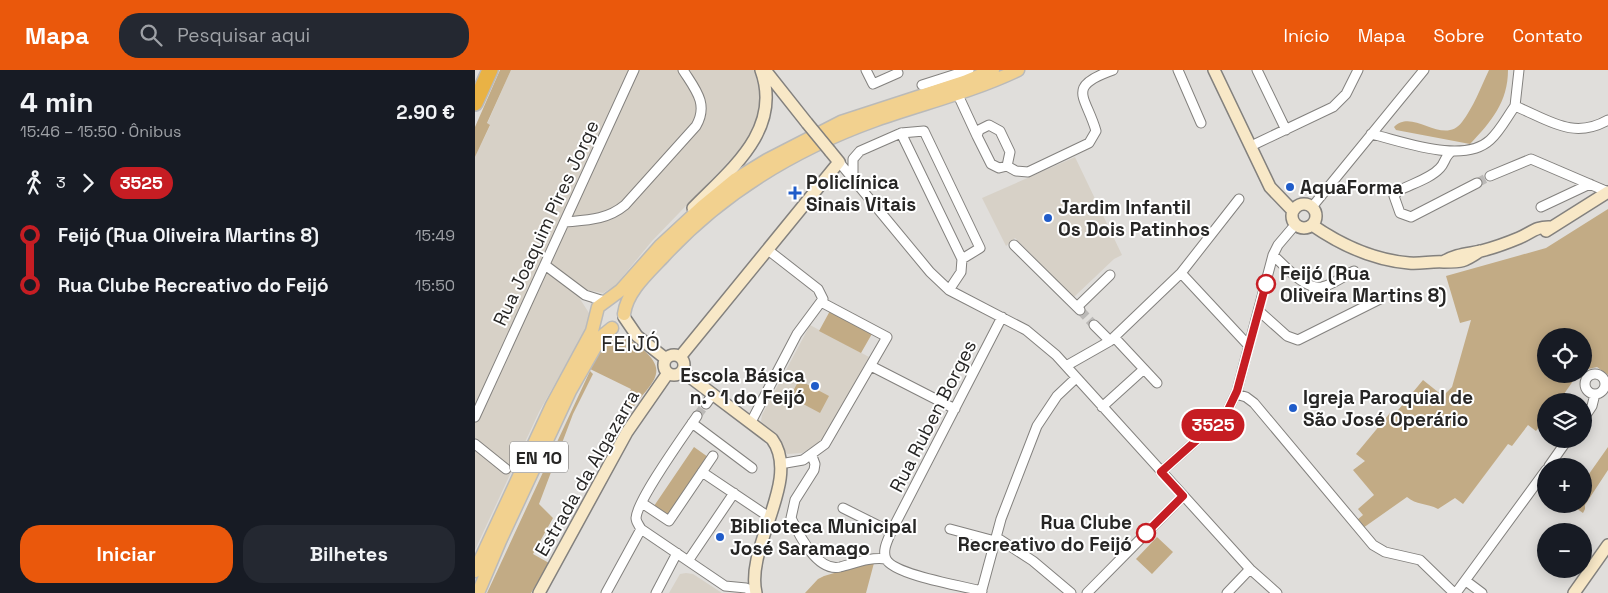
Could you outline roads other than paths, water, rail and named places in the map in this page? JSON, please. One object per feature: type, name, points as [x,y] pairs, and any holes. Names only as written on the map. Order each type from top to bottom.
[{"type":"highway","points":[[475,103],[490,70]]},
{"type":"main road","points":[[666,359],[637,336],[602,326],[596,314],[605,301],[621,290],[753,144],[763,124],[766,106],[765,85],[761,70]]},
{"type":"main road","points":[[680,357],[839,162],[765,70]]},
{"type":"main road","points":[[640,268],[681,225],[717,193],[787,148],[852,118],[965,82],[993,70]]},
{"type":"main road","points":[[614,328],[624,315],[631,294],[671,248],[719,205],[759,176],[801,152],[851,130],[958,95],[1018,70]]},
{"type":"main road","points":[[1213,70],[1270,187],[1293,211]]},
{"type":"main road","points":[[1312,225],[1342,244],[1381,258],[1409,263],[1443,262],[1455,255],[1480,251],[1521,238],[1540,226],[1551,226],[1608,192]]},
{"type":"main road","points":[[1299,205],[1312,207],[1316,214],[1312,225],[1305,228],[1295,225],[1291,216],[1293,211],[1299,205]]},
{"type":"main road","points":[[605,301],[619,304],[637,336]]},
{"type":"main road","name":"EN 10","points":[[475,571],[551,406],[592,331],[596,314]]},
{"type":"main road","name":"EN 10","points":[[478,593],[499,541],[563,406],[601,337],[614,328]]},
{"type":"main road","points":[[666,359],[674,355],[680,357],[684,362],[682,371]]},
{"type":"main road","points":[[666,359],[665,367],[669,373],[676,374],[682,371]]},
{"type":"main road","points":[[682,371],[710,399],[754,426],[779,461],[781,483],[756,564],[754,585],[765,593]]},
{"type":"main road","name":"Estrada da Algazarra","points":[[539,593],[627,432],[669,373]]},
{"type":"main road","points":[[1574,593],[1608,545]]},
{"type":"street","name":"Rua Joaquim Pires Jorge","points":[[475,417],[634,70]]},
{"type":"street","points":[[565,222],[601,218],[617,212],[696,126],[703,112],[702,104],[683,70]]},
{"type":"street","points":[[867,70],[873,84],[898,73]]},
{"type":"street","points":[[922,86],[969,70]]},
{"type":"street","points":[[958,95],[991,164],[999,168],[1007,166],[1016,171],[1028,172],[1089,143],[1096,131],[1083,101],[1082,93],[1085,84],[1113,70]]},
{"type":"street","points":[[1178,70],[1201,123]]},
{"type":"street","points":[[1257,70],[1286,130]]},
{"type":"street","points":[[1251,146],[1341,101],[1357,70]]},
{"type":"street","points":[[1312,207],[1424,70]]},
{"type":"street","points":[[1371,134],[1451,152],[1471,151],[1490,140],[1515,106],[1519,70]]},
{"type":"street","points":[[1515,106],[1575,130],[1587,129],[1608,120]]},
{"type":"street","points":[[977,136],[979,130],[989,125],[1000,131],[1010,152],[1007,166]]},
{"type":"street","points":[[853,180],[853,159],[859,151],[901,133],[924,132],[979,248],[962,259]]},
{"type":"street","points":[[901,133],[962,259],[961,272],[949,290]]},
{"type":"street","points":[[1451,152],[1435,173],[1398,191],[1394,196],[1394,201],[1400,213],[1411,217],[1477,183]]},
{"type":"street","points":[[1490,176],[1531,159],[1608,192]]},
{"type":"street","points":[[839,162],[930,272],[949,290],[1002,317],[1036,338],[1066,366],[1250,569],[1277,593]]},
{"type":"street","points":[[1541,207],[1590,184]]},
{"type":"street","points":[[1066,366],[1112,339],[1181,273],[1239,199]]},
{"type":"street","points":[[1161,472],[1226,414],[1236,394],[1273,256],[1278,245],[1295,225]]},
{"type":"street","points":[[1014,245],[1078,309],[1110,275]]},
{"type":"street","points":[[754,426],[797,334],[821,302],[822,296],[818,289],[768,250]]},
{"type":"street","points":[[1273,256],[1315,288],[1323,287],[1354,271]]},
{"type":"street","points":[[545,265],[579,292],[596,314]]},
{"type":"street","points":[[1181,273],[1249,346]]},
{"type":"street","points":[[579,292],[605,301]]},
{"type":"street","points":[[1259,311],[1287,336],[1298,340],[1380,299]]},
{"type":"street","points":[[779,461],[803,460],[812,456],[825,444],[887,337],[821,302]]},
{"type":"street","name":"Rua Ruben Borges","points":[[886,558],[885,551],[891,532],[1002,317]]},
{"type":"street","points":[[1094,325],[1112,339],[1157,383]]},
{"type":"street","points":[[871,366],[955,409]]},
{"type":"street","points":[[1102,407],[1144,369]]},
{"type":"street","points":[[812,456],[815,464],[813,470],[795,500],[791,518],[816,557],[830,568],[886,558],[898,570],[981,592],[995,539],[1037,426],[1057,396],[1076,378]]},
{"type":"street","points":[[1236,394],[1246,397],[1255,403],[1373,545],[1385,552],[1420,560],[1455,593],[1466,581],[1537,482]]},
{"type":"street","points":[[1592,406],[1595,394]]},
{"type":"street","points":[[752,468],[695,420],[636,517],[641,528],[725,586],[754,585]]},
{"type":"street","points":[[475,444],[507,469]]},
{"type":"street","points":[[643,503],[669,521],[713,456]]},
{"type":"street","points":[[702,472],[769,517]]},
{"type":"street","points":[[688,561],[734,493]]},
{"type":"street","points":[[1087,593],[1183,496]]},
{"type":"street","points":[[843,508],[891,532]]},
{"type":"street","points":[[606,593],[641,528]]},
{"type":"street","points":[[950,529],[995,539],[1033,561],[1071,593]]},
{"type":"street","points":[[656,593],[677,553]]},
{"type":"street","points":[[1227,593],[1250,569]]},
{"type":"street","points":[[1466,581],[1482,593]]},
{"type":"tunnel","points":[[1477,183],[1490,176]]},
{"type":"tunnel","points":[[1080,310],[1094,325]]},
{"type":"tunnel","points":[[697,416],[706,404]]},
{"type":"place","name":"AquaForma","points":[[1290,187]]},
{"type":"place","name":"Policlínica Sinais Vitais","points":[[795,193]]},
{"type":"place","name":"Jardim Infantil Os Dois Patinhos","points":[[1048,218]]},
{"type":"place","name":"Feijó (Rua Oliveira Martins 8)","points":[[1266,284]]},
{"type":"place","name":"Escola Básica n.º 1 do Feijó","points":[[815,386]]},
{"type":"place","name":"Igreja Paroquial de São José Operário","points":[[1293,408]]},
{"type":"place","name":"Rua Clube Recreativo do Feijó","points":[[1146,533]]},
{"type":"place","name":"Biblioteca Municipal José Saramago","points":[[720,537]]},
{"type":"district","name":"FEIJÓ","points":[[631,343]]}]
